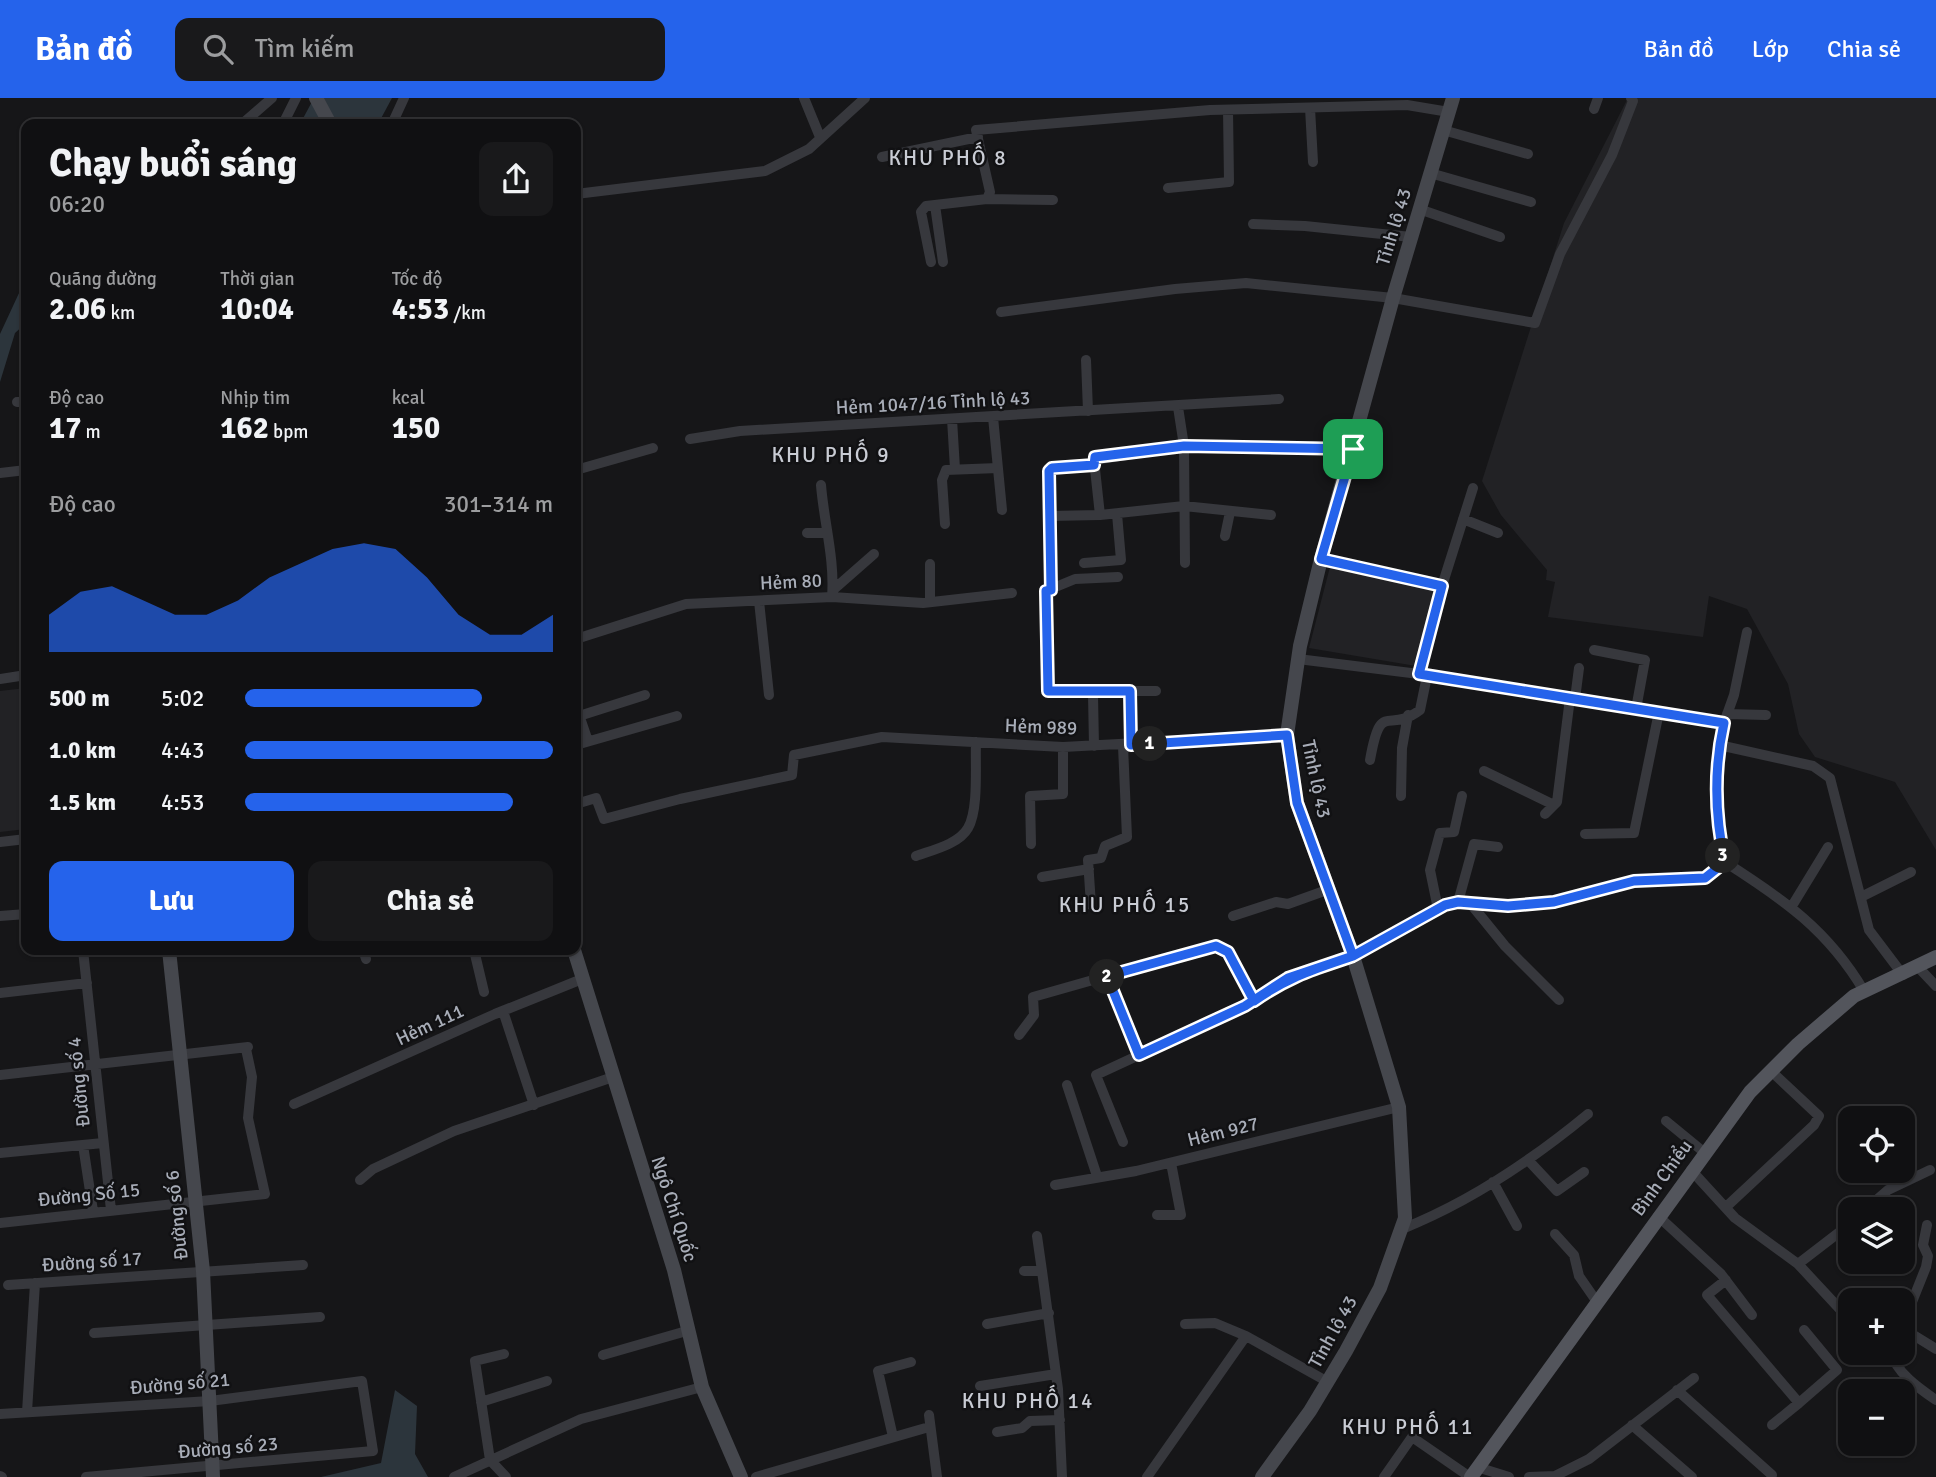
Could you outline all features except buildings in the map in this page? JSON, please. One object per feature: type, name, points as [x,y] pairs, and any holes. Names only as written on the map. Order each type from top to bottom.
[{"type":"main road","points":[[316,98],[327,119]]},
{"type":"main road","name":"Tỉnh lộ 43","points":[[1262,1477],[1328,1382],[1380,1288],[1402,1229],[1406,1191],[1399,1107],[1353,956],[1297,803],[1287,735],[1298,659],[1321,559],[1393,298],[1451,105]]},
{"type":"main road","name":"Đường số 6","points":[[170,955],[207,1328],[213,1472]]},
{"type":"main road","name":"Ngô Chí Quốc","points":[[575,955],[690,1330],[702,1387],[741,1477]]},
{"type":"main road","name":"Bình Chiểu","points":[[1473,1474],[1750,1092],[1849,1001],[1864,991],[1903,975],[1936,957]]},
{"type":"street","points":[[249,119],[272,98]]},
{"type":"street","points":[[285,119],[296,98]]},
{"type":"street","points":[[394,119],[404,98]]},
{"type":"street","points":[[804,98],[820,137]]},
{"type":"street","points":[[581,193],[765,171],[809,149],[865,98]]},
{"type":"street","points":[[1594,109],[1598,98]]},
{"type":"street","points":[[1001,312],[1175,289],[1246,283],[1393,298],[1535,323],[1560,254],[1612,155],[1633,101],[1631,98]]},
{"type":"street","points":[[987,199],[990,192],[976,130],[1228,110],[1451,105]]},
{"type":"street","points":[[1310,107],[1312,162]]},
{"type":"street","points":[[1168,188],[1229,182],[1228,110]]},
{"type":"street","points":[[1443,130],[1528,154]]},
{"type":"street","points":[[882,157],[978,137]]},
{"type":"street","points":[[1430,173],[1531,201]]},
{"type":"street","points":[[931,262],[921,212],[926,206],[987,199],[1053,200]]},
{"type":"street","points":[[935,205],[943,262]]},
{"type":"street","points":[[1419,209],[1500,237]]},
{"type":"street","points":[[1253,224],[1411,237]]},
{"type":"street","points":[[1086,360],[1088,411]]},
{"type":"street","name":"Hẻm 1047/16 Tỉnh lộ 43","points":[[690,439],[740,431],[1279,399]]},
{"type":"street","points":[[1178,407],[1184,446],[1185,563]]},
{"type":"street","points":[[993,417],[1002,510]]},
{"type":"street","points":[[952,419],[955,469]]},
{"type":"street","points":[[1100,515],[1095,457],[1184,446],[1353,449]]},
{"type":"street","points":[[581,469],[653,448]]},
{"type":"street","points":[[1051,590],[1051,469],[1094,465]]},
{"type":"street","points":[[945,523],[943,474],[955,469],[998,468]]},
{"type":"street","points":[[0,473],[21,471]]},
{"type":"street","points":[[821,485],[826,533],[835,570],[832,593]]},
{"type":"street","points":[[1370,760],[1379,724],[1420,710],[1423,675],[1442,586],[1473,488]]},
{"type":"street","points":[[1049,516],[1118,514],[1184,506],[1271,515]]},
{"type":"street","points":[[1225,536],[1230,512]]},
{"type":"street","points":[[1084,563],[1121,560],[1118,514]]},
{"type":"street","points":[[1463,519],[1498,533]]},
{"type":"street","points":[[807,533],[826,533]]},
{"type":"street","points":[[832,593],[874,554]]},
{"type":"street","points":[[1321,559],[1442,586]]},
{"type":"street","points":[[930,564],[930,602]]},
{"type":"street","points":[[1118,577],[1075,579],[1046,591],[1048,691],[1156,691]]},
{"type":"street","name":"Hẻm 80","points":[[581,637],[686,604],[759,601],[832,593],[849,600],[930,602],[1012,593]]},
{"type":"street","points":[[759,601],[769,695]]},
{"type":"street","points":[[1747,632],[1719,745],[1717,829],[1725,862],[1792,905],[1828,940],[1864,991]]},
{"type":"street","points":[[1594,650],[1644,659],[1636,709]]},
{"type":"street","points":[[1298,659],[1423,675],[1659,712],[1726,718],[1766,715]]},
{"type":"street","points":[[1545,814],[1556,802],[1579,668]]},
{"type":"street","points":[[0,679],[21,676]]},
{"type":"street","points":[[1091,905],[1088,860],[1101,858],[1105,846],[1127,837],[1130,691]]},
{"type":"street","points":[[1094,746],[1093,695],[1096,692]]},
{"type":"street","points":[[581,710],[645,695]]},
{"type":"street","points":[[1584,834],[1634,833],[1659,712]]},
{"type":"street","points":[[1401,796],[1402,748],[1408,715]]},
{"type":"street","points":[[581,743],[677,716]]},
{"type":"street","points":[[581,720],[588,741]]},
{"type":"street","name":"Hẻm 989","points":[[581,802],[596,798],[604,819],[680,799],[792,775],[794,755],[881,737],[1063,747],[1287,735]]},
{"type":"street","points":[[916,856],[948,844],[967,830],[973,815],[976,742]]},
{"type":"street","points":[[1719,745],[1813,766],[1830,778],[1869,930],[1903,975]]},
{"type":"street","points":[[1031,844],[1031,796],[1063,794],[1063,747]]},
{"type":"street","points":[[1484,771],[1553,805]]},
{"type":"street","points":[[1438,909],[1430,870],[1440,833],[1454,832],[1462,796]]},
{"type":"street","points":[[0,842],[21,840]]},
{"type":"street","points":[[1458,902],[1474,844],[1498,847]]},
{"type":"street","points":[[1792,905],[1828,847]]},
{"type":"street","points":[[1124,1142],[1096,1075],[1254,1001],[1288,978],[1353,956],[1438,909],[1458,902],[1508,906],[1554,902],[1634,881],[1705,878],[1725,862]]},
{"type":"street","points":[[1042,877],[1089,869]]},
{"type":"street","points":[[1860,897],[1911,872]]},
{"type":"street","points":[[1233,916],[1276,902],[1288,904],[1327,890]]},
{"type":"street","points":[[1470,903],[1506,946],[1559,1000]]},
{"type":"street","points":[[0,916],[21,914]]},
{"type":"street","points":[[1019,1035],[1034,1015],[1032,997],[1216,946],[1228,952],[1254,1001]]},
{"type":"street","name":"Đường số 4","points":[[84,955],[111,1210]]},
{"type":"street","points":[[474,955],[484,992]]},
{"type":"street","points":[[1918,967],[1936,986]]},
{"type":"street","points":[[1107,976],[1139,1055]]},
{"type":"street","name":"Hẻm 111","points":[[294,1104],[582,979]]},
{"type":"street","points":[[0,993],[87,983]]},
{"type":"street","points":[[503,1011],[534,1105]]},
{"type":"street","name":"Đường Số 15","points":[[0,1223],[265,1194],[248,1118],[252,1077],[247,1048],[180,1056]]},
{"type":"street","points":[[0,1075],[180,1056]]},
{"type":"street","points":[[1726,1208],[1814,1125],[1819,1116],[1770,1071]]},
{"type":"street","points":[[360,1180],[373,1169],[454,1131],[612,1077]]},
{"type":"street","points":[[1067,1085],[1097,1176]]},
{"type":"street","name":"Hẻm 927","points":[[1055,1185],[1171,1163],[1399,1107]]},
{"type":"street","points":[[1402,1229],[1447,1211],[1528,1160],[1588,1114]]},
{"type":"street","points":[[1666,1121],[1704,1153]]},
{"type":"street","points":[[0,1153],[103,1143]]},
{"type":"street","points":[[83,1144],[93,1211]]},
{"type":"street","points":[[1528,1160],[1557,1191],[1584,1172]]},
{"type":"street","points":[[1157,1216],[1181,1215],[1171,1163]]},
{"type":"street","points":[[1691,1170],[1726,1208],[1798,1264],[1838,1307]]},
{"type":"street","points":[[1880,1197],[1888,1190],[1930,1170]]},
{"type":"street","points":[[1493,1182],[1517,1226]]},
{"type":"street","points":[[1658,1216],[1726,1280],[1752,1315]]},
{"type":"street","points":[[1915,1294],[1928,1256],[1923,1245],[1927,1225]]},
{"type":"street","points":[[1555,1234],[1574,1255],[1582,1283],[1597,1302]]},
{"type":"street","points":[[1037,1236],[1056,1374],[1062,1477]]},
{"type":"street","points":[[1798,1264],[1838,1237]]},
{"type":"street","name":"Đường số 17","points":[[8,1285],[303,1265]]},
{"type":"street","points":[[1024,1271],[1042,1271]]},
{"type":"street","points":[[1726,1280],[1707,1295],[1799,1403]]},
{"type":"street","name":"Đường số 17","points":[[27,1412],[35,1283]]},
{"type":"street","points":[[987,1324],[1049,1313]]},
{"type":"street","points":[[94,1333],[207,1328],[320,1317]]},
{"type":"street","points":[[1185,1324],[1215,1323],[1246,1336],[1328,1382]]},
{"type":"street","points":[[603,1355],[690,1330]]},
{"type":"street","points":[[1772,1425],[1837,1370],[1804,1330]]},
{"type":"street","points":[[1915,1335],[1936,1349]]},
{"type":"street","points":[[1147,1477],[1246,1336]]},
{"type":"street","points":[[505,1354],[475,1361],[490,1460],[506,1477]]},
{"type":"street","points":[[893,1437],[878,1371],[911,1362]]},
{"type":"street","points":[[1896,1365],[1921,1390],[1936,1400]]},
{"type":"street","points":[[980,1386],[1056,1374]]},
{"type":"street","points":[[1529,1477],[1555,1476],[1589,1459],[1694,1378]]},
{"type":"street","name":"Đường số 21","points":[[0,1414],[210,1401],[362,1381],[373,1451]]},
{"type":"street","points":[[481,1402],[547,1381]]},
{"type":"street","points":[[454,1477],[581,1419],[702,1387]]},
{"type":"street","points":[[1677,1390],[1772,1475]]},
{"type":"street","points":[[929,1415],[937,1477]]},
{"type":"street","points":[[997,1432],[1024,1427],[1030,1421],[1060,1420]]},
{"type":"street","points":[[1632,1425],[1692,1477]]},
{"type":"street","points":[[756,1477],[929,1427]]},
{"type":"street","points":[[1384,1477],[1412,1437],[1473,1474],[1508,1477]]},
{"type":"street","name":"Đường số 23","points":[[86,1477],[213,1472],[373,1451]]},
{"type":"shaded area","points":[[314,98],[392,98],[381,119],[303,119]]},
{"type":"shaded area","points":[[1628,98],[1936,98],[1936,850],[1895,782],[1815,757],[1799,734],[1788,684],[1747,609],[1709,596],[1703,637],[1548,617],[1555,582],[1546,580],[1547,570],[1501,515],[1482,481],[1564,223]]},
{"type":"shaded area","points":[[21,289],[21,328],[15,333],[0,382],[0,334]]},
{"type":"shaded area","points":[[1331,563],[1435,589],[1416,666],[1309,648]]},
{"type":"shaded area","points":[[21,689],[21,830],[0,832],[0,691]]},
{"type":"shaded area","points":[[395,1390],[417,1406],[415,1454],[428,1477],[321,1477],[381,1463]]},
{"type":"district","name":"KHU PHỐ 8","points":[[948,158]]},
{"type":"district","name":"KHU PHỐ 9","points":[[831,455]]},
{"type":"district","name":"KHU PHỐ 15","points":[[1125,905]]},
{"type":"district","name":"KHU PHỐ 14","points":[[1028,1401]]},
{"type":"district","name":"KHU PHỐ 11","points":[[1408,1427]]},
{"type":"route","points":[[1353,449],[1184,446],[1095,457],[1094,465],[1052,468],[1049,471],[1051,590],[1046,591],[1048,691],[1130,691],[1131,745],[1287,735],[1297,803],[1353,956],[1288,978],[1254,1001],[1245,1006],[1139,1055],[1107,976],[1216,946],[1228,952],[1254,1001],[1265,993],[1288,978],[1341,960],[1353,956],[1445,905],[1458,902],[1508,906],[1554,902],[1634,881],[1705,878],[1725,862],[1717,829],[1719,745],[1724,723],[1419,674],[1442,586],[1321,559],[1353,449]]}]
